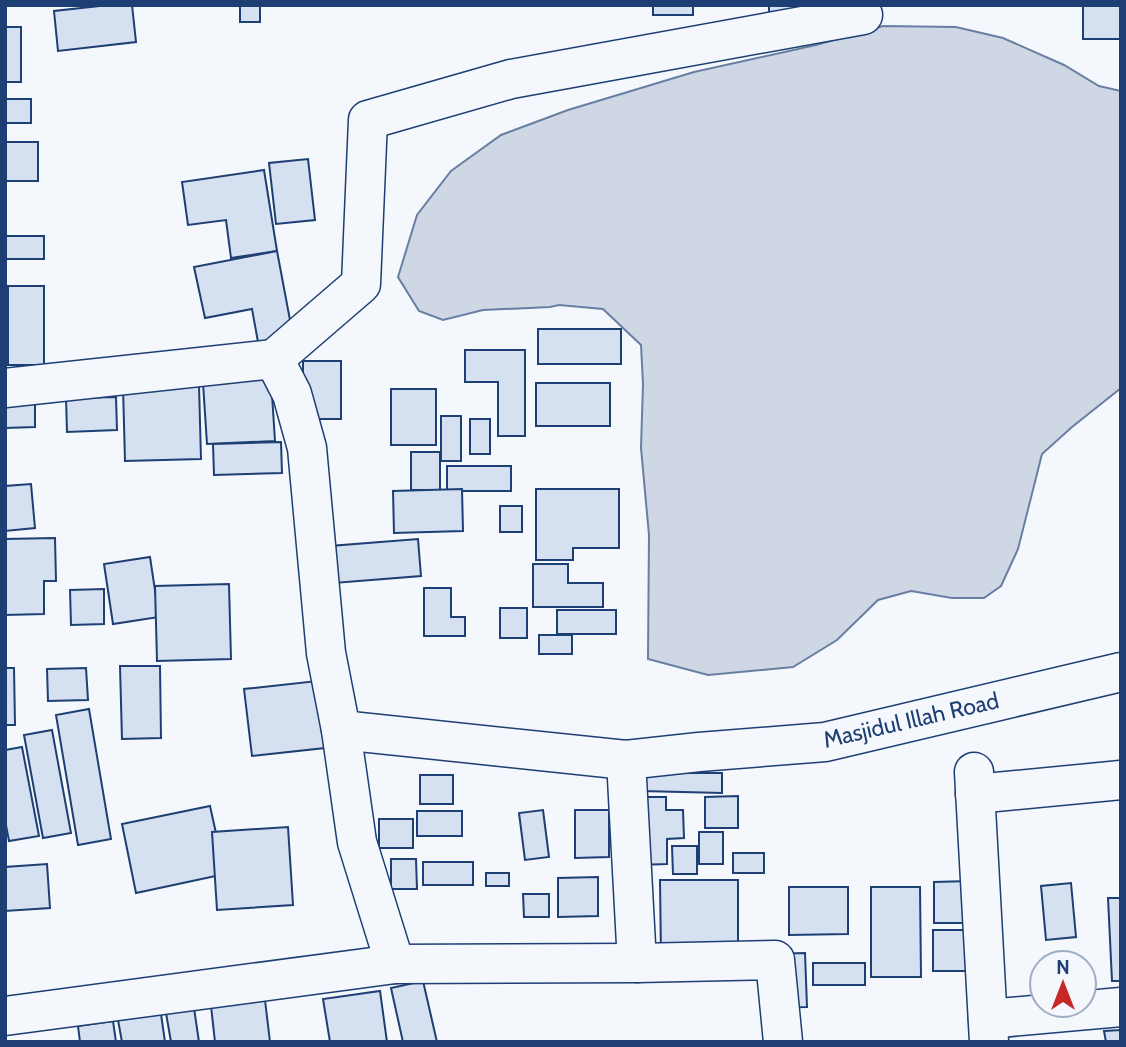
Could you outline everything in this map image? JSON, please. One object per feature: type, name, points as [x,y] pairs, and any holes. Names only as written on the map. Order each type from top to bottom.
[{"type":"street","points":[[5,388],[274,359],[360,284],[368,120],[511,79],[863,15]]},
{"type":"street","points":[[274,359],[292,394],[307,448],[326,653],[341,730],[357,842],[395,964]]},
{"type":"street","name":"Masjidul Illah Road","points":[[341,730],[626,760],[824,742],[1121,672]]},
{"type":"street","points":[[626,760],[637,963]]},
{"type":"street","points":[[1121,780],[975,783],[989,1030],[1121,1007]]},
{"type":"street","points":[[5,1016],[395,964],[775,960],[783,1042]]},
{"type":"shaded area","points":[[883,26],[956,27],[1003,38],[1064,65],[1099,86],[1121,91],[1121,388],[1042,454],[1018,549],[1001,586],[984,598],[952,598],[911,591],[878,600],[837,640],[793,667],[708,675],[648,659],[649,535],[641,448],[641,345],[603,309],[559,305],[483,310],[443,320],[419,311],[398,277],[417,215],[451,171],[501,135],[568,110],[694,72],[816,45]]},
{"type":"building","points":[[132,5],[136,42],[58,51],[54,11]]},
{"type":"building","points":[[240,5],[260,5],[260,22],[240,22]]},
{"type":"building","points":[[653,5],[693,5],[693,15],[653,15]]},
{"type":"building","points":[[769,5],[821,5],[769,14]]},
{"type":"building","points":[[1083,5],[1121,5],[1121,39],[1083,39]]},
{"type":"building","points":[[5,27],[21,27],[21,82],[5,82]]},
{"type":"building","points":[[5,99],[31,99],[31,123],[5,123]]},
{"type":"building","points":[[5,142],[38,142],[38,181],[5,181]]},
{"type":"building","points":[[308,159],[315,220],[276,224],[269,163]]},
{"type":"building","points":[[264,170],[277,251],[231,258],[226,220],[188,225],[182,182]]},
{"type":"building","points":[[6,236],[44,236],[44,259],[6,259]]},
{"type":"building","points":[[277,251],[293,336],[258,342],[252,309],[205,318],[194,267]]},
{"type":"building","points":[[8,286],[44,286],[44,365],[8,365]]},
{"type":"building","points":[[538,329],[621,329],[621,364],[538,364]]},
{"type":"building","points":[[465,350],[525,350],[525,436],[498,436],[498,382],[465,382]]},
{"type":"building","points":[[303,361],[341,361],[341,419],[303,419]]},
{"type":"building","points":[[271,379],[275,441],[207,444],[203,383]]},
{"type":"building","points":[[536,383],[610,383],[610,426],[536,426]]},
{"type":"building","points":[[199,385],[201,459],[125,461],[123,387]]},
{"type":"building","points":[[391,389],[436,389],[436,445],[391,445]]},
{"type":"building","points":[[116,397],[117,430],[67,432],[66,398]]},
{"type":"building","points":[[35,400],[35,427],[5,428],[5,402]]},
{"type":"building","points":[[441,416],[461,416],[461,461],[441,461]]},
{"type":"building","points":[[470,419],[490,419],[490,454],[470,454]]},
{"type":"building","points":[[281,442],[282,473],[214,475],[213,444]]},
{"type":"building","points":[[411,452],[440,452],[440,490],[411,490]]},
{"type":"building","points":[[447,466],[511,466],[511,491],[447,491]]},
{"type":"building","points":[[31,484],[35,528],[5,531],[5,486]]},
{"type":"building","points":[[462,489],[463,531],[394,533],[393,491]]},
{"type":"building","points":[[536,489],[619,489],[619,548],[573,548],[573,560],[536,560]]},
{"type":"building","points":[[500,506],[522,506],[522,532],[500,532]]},
{"type":"building","points":[[55,538],[56,581],[44,581],[44,614],[5,615],[5,539]]},
{"type":"building","points":[[418,539],[421,576],[334,583],[330,546]]},
{"type":"building","points":[[150,557],[159,617],[113,624],[104,564]]},
{"type":"building","points":[[533,564],[568,564],[568,583],[603,583],[603,607],[533,607]]},
{"type":"building","points":[[229,584],[231,659],[157,661],[155,586]]},
{"type":"building","points":[[424,588],[451,588],[451,617],[465,617],[465,636],[424,636]]},
{"type":"building","points":[[104,589],[104,624],[71,625],[70,590]]},
{"type":"building","points":[[500,608],[527,608],[527,638],[500,638]]},
{"type":"building","points":[[557,610],[616,610],[616,634],[557,634]]},
{"type":"building","points":[[539,635],[572,635],[572,654],[539,654]]},
{"type":"building","points":[[120,666],[160,666],[161,738],[122,739]]},
{"type":"building","points":[[5,668],[14,668],[15,725],[5,725]]},
{"type":"building","points":[[86,668],[88,700],[48,701],[47,669]]},
{"type":"building","points":[[326,680],[334,747],[252,756],[244,689]]},
{"type":"building","points":[[89,709],[111,839],[78,845],[56,715]]},
{"type":"building","points":[[52,730],[71,833],[43,838],[24,735]]},
{"type":"building","points":[[22,747],[39,836],[9,841],[5,820],[5,750]]},
{"type":"building","points":[[643,773],[722,773],[722,793],[642,791]]},
{"type":"building","points":[[420,775],[453,775],[453,804],[420,804]]},
{"type":"building","points":[[738,796],[738,828],[705,828],[705,797]]},
{"type":"building","points":[[638,797],[666,797],[666,810],[683,810],[684,838],[667,839],[667,864],[638,865]]},
{"type":"building","points":[[210,806],[225,874],[136,893],[122,824]]},
{"type":"building","points":[[543,810],[549,857],[525,860],[519,813]]},
{"type":"building","points":[[575,810],[609,810],[609,857],[575,858]]},
{"type":"building","points":[[417,811],[462,811],[462,836],[417,836]]},
{"type":"building","points":[[379,819],[413,819],[413,848],[379,848]]},
{"type":"building","points":[[288,827],[293,905],[217,910],[212,832]]},
{"type":"building","points":[[699,832],[723,832],[723,864],[699,864]]},
{"type":"building","points":[[672,846],[697,846],[697,874],[673,874]]},
{"type":"building","points":[[733,853],[764,853],[764,873],[733,873]]},
{"type":"building","points":[[391,859],[416,859],[417,889],[391,889]]},
{"type":"building","points":[[423,862],[473,862],[473,885],[423,885]]},
{"type":"building","points":[[47,864],[50,908],[5,911],[5,867]]},
{"type":"building","points":[[486,873],[509,873],[509,886],[486,886]]},
{"type":"building","points":[[598,877],[598,916],[558,917],[558,878]]},
{"type":"building","points":[[660,880],[738,880],[738,957],[661,957]]},
{"type":"building","points":[[970,881],[970,923],[934,923],[934,882]]},
{"type":"building","points":[[1071,883],[1076,937],[1046,940],[1041,886]]},
{"type":"building","points":[[789,887],[848,887],[848,934],[789,935]]},
{"type":"building","points":[[871,887],[920,887],[921,977],[871,977]]},
{"type":"building","points":[[523,894],[549,894],[549,917],[524,917]]},
{"type":"building","points":[[1108,898],[1121,898],[1121,981],[1112,981]]},
{"type":"building","points":[[933,930],[966,930],[966,971],[933,971]]},
{"type":"building","points":[[805,953],[807,1007],[763,1008],[761,954]]},
{"type":"building","points":[[813,963],[865,963],[865,985],[813,985]]},
{"type":"building","points":[[423,981],[437,1042],[403,1042],[391,988]]},
{"type":"building","points":[[380,991],[387,1042],[330,1042],[323,999]]},
{"type":"building","points":[[265,1000],[270,1042],[215,1042],[211,1006]]},
{"type":"building","points":[[194,1008],[199,1042],[171,1042],[166,1013]]},
{"type":"building","points":[[161,1014],[165,1042],[122,1042],[118,1020]]},
{"type":"building","points":[[113,1021],[116,1042],[80,1042],[78,1026]]},
{"type":"building","points":[[1121,1030],[1121,1042],[1106,1042],[1104,1031]]}]
